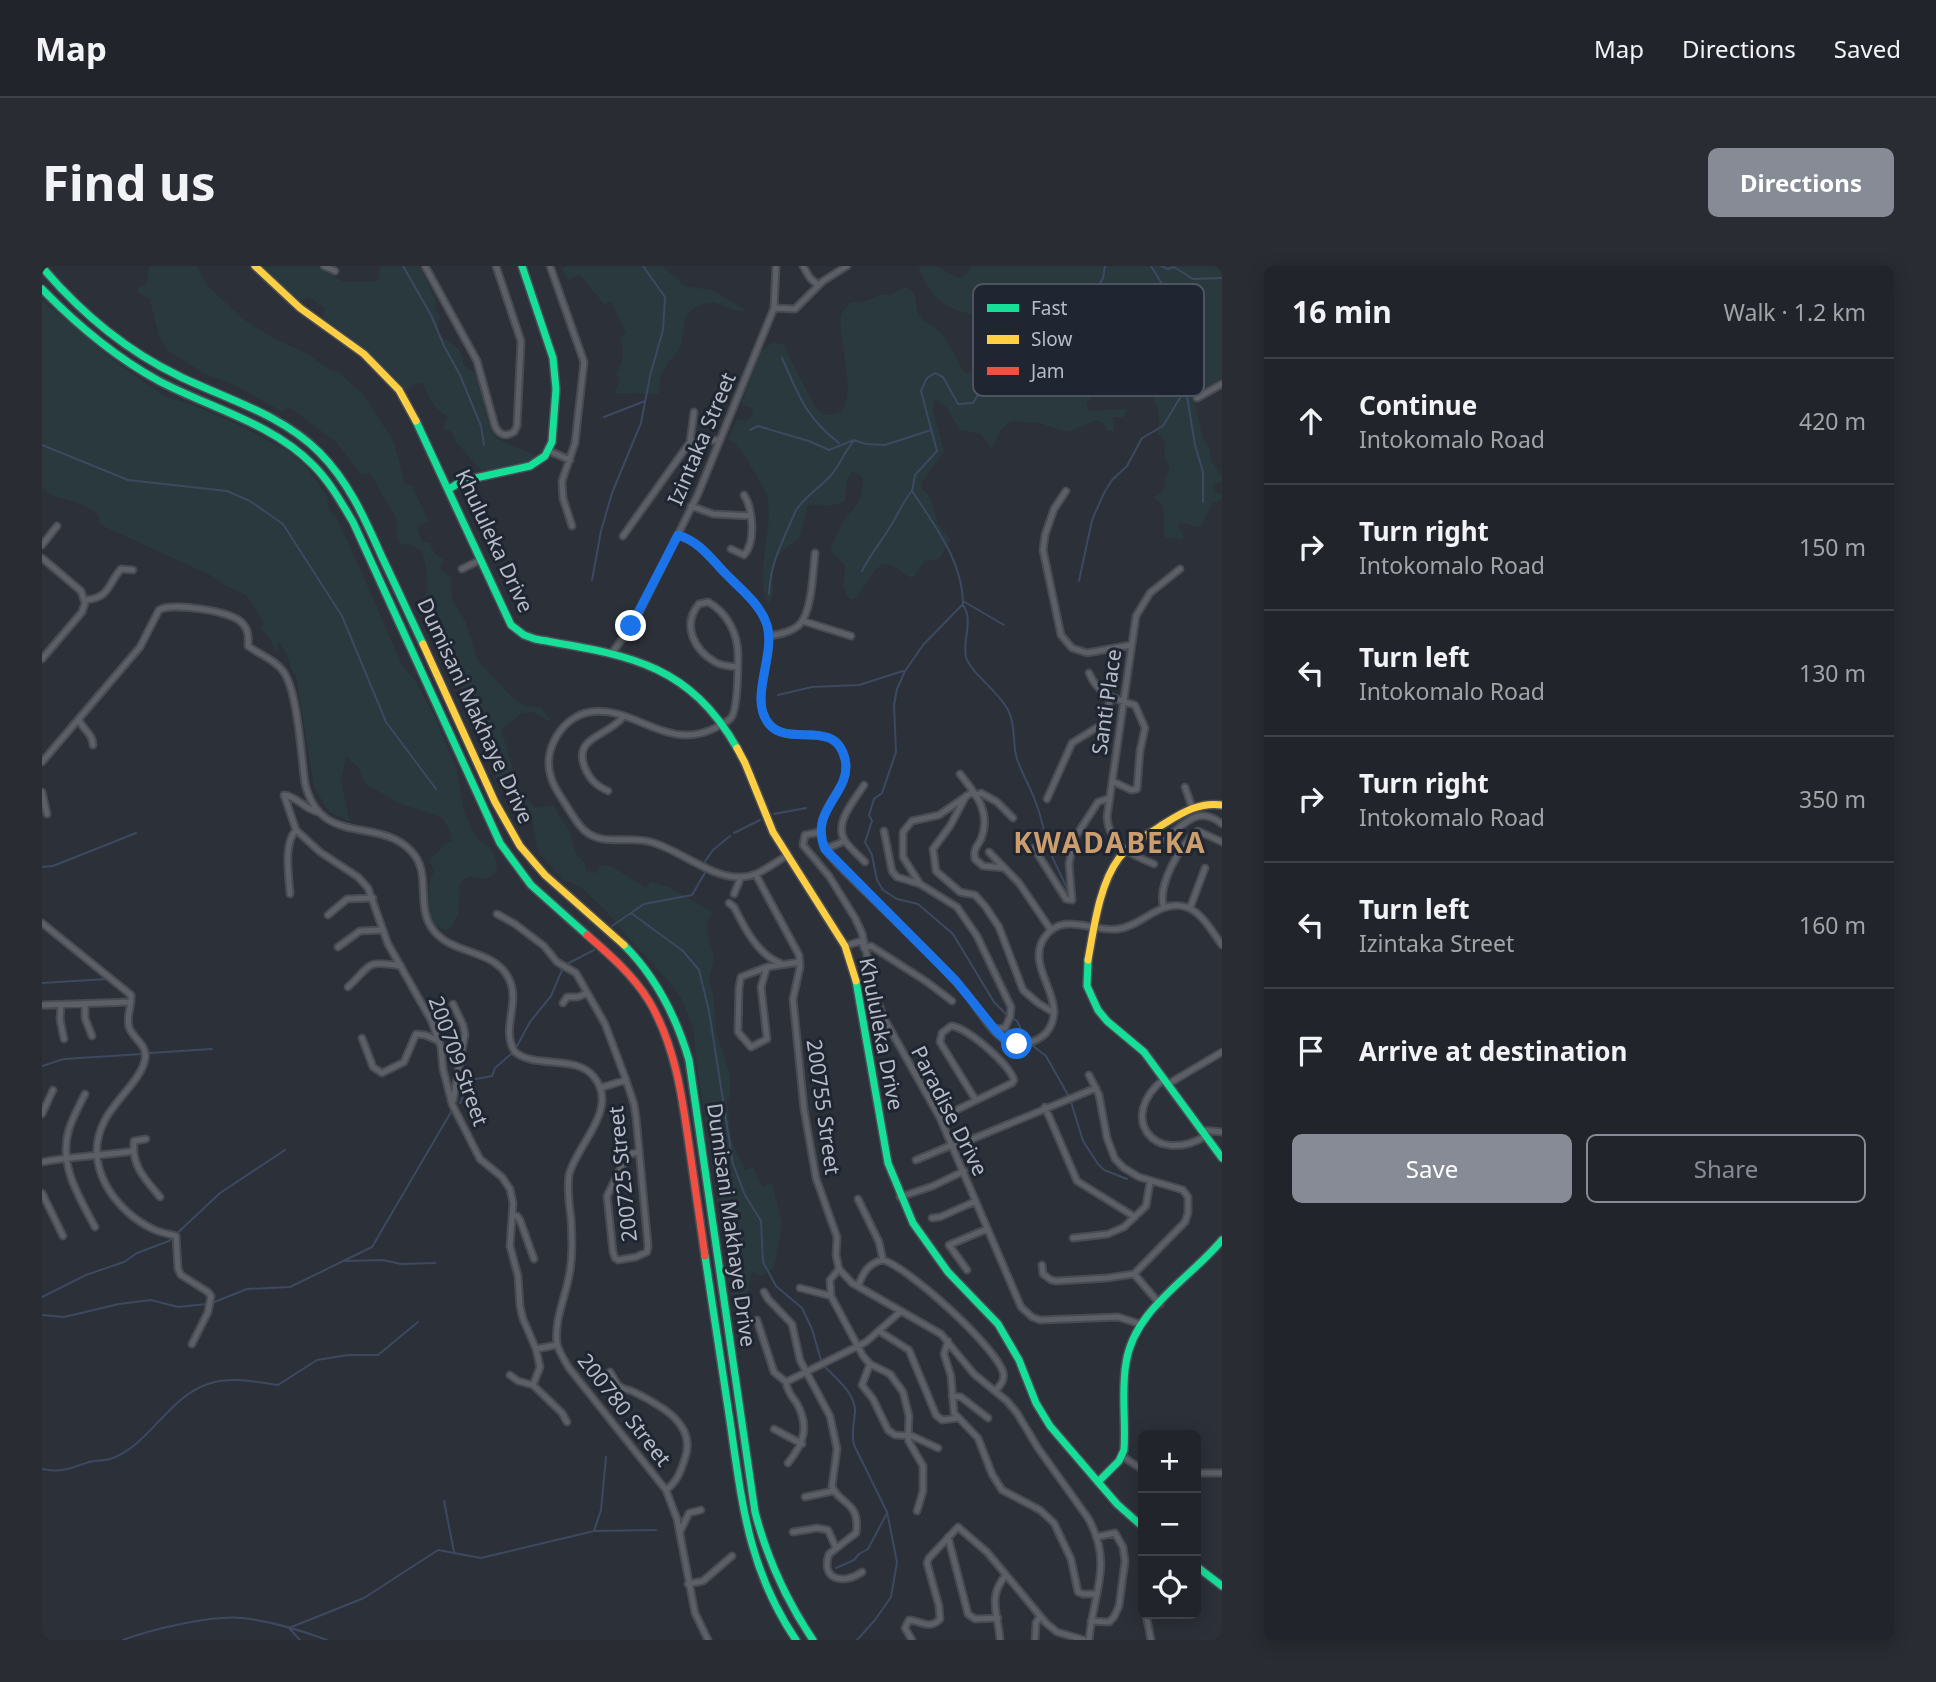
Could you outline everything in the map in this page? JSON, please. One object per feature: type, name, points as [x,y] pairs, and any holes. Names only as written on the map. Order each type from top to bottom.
[{"type":"main road","name":"Khululeka Drive","points":[[255,266],[281,292],[364,354],[387,376],[412,410],[505,615],[517,630],[535,639],[633,658],[678,680],[723,724],[745,763],[765,813],[788,856],[845,946],[858,988],[887,1155],[900,1197],[913,1223],[933,1254],[998,1324],[1019,1360],[1043,1414],[1122,1510],[1138,1523]]},
{"type":"main road","points":[[449,489],[462,481],[530,466],[549,451],[555,407],[553,358],[522,266]]},
{"type":"main road","name":"Dumisani Makhaye Drive","points":[[42,267],[79,308],[124,344],[177,374],[282,422],[300,434],[331,463],[359,506],[511,833],[547,878],[626,947],[646,970],[663,996],[683,1039],[693,1076],[755,1512],[764,1545],[780,1585],[813,1640]]},
{"type":"main road","name":"Dumisani Makhaye Drive","points":[[42,289],[78,325],[121,358],[174,389],[276,435],[324,475],[353,522],[500,843],[517,869],[538,893],[628,973],[655,1013],[670,1048],[681,1091],[745,1525],[772,1601],[796,1640]]},
{"type":"main road","points":[[1222,805],[1205,804],[1192,807],[1127,850],[1110,874],[1086,972],[1090,996],[1102,1016],[1137,1044],[1222,1158]]},
{"type":"main road","points":[[1098,1482],[1122,1456],[1125,1436],[1126,1357],[1131,1340],[1140,1324],[1209,1258],[1222,1240]]},
{"type":"main road","points":[[1201,1570],[1222,1586]]},
{"type":"street","points":[[324,266],[335,271]]},
{"type":"street","points":[[425,266],[477,361],[497,431],[505,435],[512,434],[517,426],[522,341],[496,266]]},
{"type":"street","points":[[550,266],[584,362],[579,425],[564,473],[562,489],[572,526]]},
{"type":"street","name":"Izintaka Street","points":[[612,653],[635,621],[691,506],[774,308],[776,266]]},
{"type":"street","points":[[803,266],[818,285]]},
{"type":"street","points":[[774,308],[795,309],[804,303],[818,285],[843,267]]},
{"type":"street","points":[[1204,394],[1222,384]]},
{"type":"street","points":[[1196,398],[1200,396]]},
{"type":"street","points":[[623,536],[690,442],[695,412]]},
{"type":"street","points":[[690,442],[718,440]]},
{"type":"street","points":[[549,451],[570,460]]},
{"type":"street","points":[[1066,491],[1054,509],[1043,550],[1060,635],[1072,648],[1087,653],[1131,645]]},
{"type":"street","points":[[731,549],[742,556],[749,550],[751,516],[744,495]]},
{"type":"street","points":[[691,506],[719,515],[751,516]]},
{"type":"street","points":[[42,545],[57,526]]},
{"type":"street","points":[[678,535],[699,545],[762,613],[769,636],[768,662],[761,701],[768,724],[778,732],[826,737],[839,747],[845,761],[843,782],[824,814],[820,832],[825,849],[956,981],[1003,1038],[1021,1044],[1034,1041],[1048,1029],[1054,1013],[1052,998],[1038,956],[1043,939],[1059,925],[1073,923],[1113,930],[1125,928],[1164,907],[1177,905],[1191,908],[1199,915],[1222,945]]},
{"type":"street","points":[[769,636],[792,630],[803,621],[815,553]]},
{"type":"street","points":[[42,558],[81,591],[85,600],[84,609],[42,659]]},
{"type":"street","points":[[461,569],[480,560]]},
{"type":"street","points":[[85,600],[100,598],[121,569],[133,570]]},
{"type":"street","name":"Santi Place","points":[[1127,850],[1120,848],[1109,832],[1107,817],[1136,617],[1158,584],[1180,569]]},
{"type":"street","points":[[737,667],[715,662],[692,639],[689,624],[699,604],[708,603],[727,618],[737,643],[737,667],[734,710],[730,719],[703,733],[685,736],[607,712],[583,714],[565,725],[552,745],[549,762],[551,778],[581,828],[603,840],[632,838],[655,843],[730,877],[757,875],[788,856]]},
{"type":"street","points":[[42,762],[140,648],[155,615],[164,607],[176,606],[234,617],[246,627],[249,634],[248,646],[276,663],[290,685],[305,783],[308,796],[318,812]]},
{"type":"street","points":[[803,621],[851,636]]},
{"type":"street","points":[[42,645],[49,651]]},
{"type":"street","points":[[1089,673],[1094,685],[1111,698],[1135,705],[1145,728],[1137,789],[1112,781]]},
{"type":"street","points":[[1047,799],[1068,749],[1080,736],[1101,725],[1111,698]]},
{"type":"street","points":[[608,791],[590,778],[582,759],[582,750],[586,743],[607,731],[622,717]]},
{"type":"street","points":[[79,719],[92,737],[93,745]]},
{"type":"street","points":[[960,774],[977,795],[982,807],[984,820],[982,834],[974,852],[975,859],[983,866],[1004,867]]},
{"type":"street","points":[[864,785],[841,824],[845,841],[864,862]]},
{"type":"street","points":[[1185,787],[1192,807]]},
{"type":"street","points":[[42,792],[47,814]]},
{"type":"street","points":[[920,884],[903,858],[904,832],[912,821],[939,816],[971,793],[988,796],[1013,818]]},
{"type":"street","points":[[290,894],[289,846],[290,838],[296,830],[285,794],[333,822],[393,839],[412,851],[423,874],[424,913],[435,932],[446,941],[498,964],[509,978],[513,990],[509,1036],[515,1052],[528,1059],[583,1069],[593,1076],[600,1088]]},
{"type":"street","points":[[966,796],[950,826],[933,849],[936,871],[960,892],[975,895],[985,906],[999,927],[1023,989],[1054,1013]]},
{"type":"street","points":[[1034,848],[1066,899],[1070,901],[1072,893],[1069,864],[1073,845],[1098,802],[1110,798]]},
{"type":"street","points":[[1147,836],[1164,839],[1195,816],[1212,817],[1222,824]]},
{"type":"street","name":"200709 Street","points":[[296,830],[320,852],[358,877],[373,898],[383,930],[422,1002],[439,1041],[452,1104],[480,1159],[506,1181],[512,1196],[510,1246],[518,1276],[520,1306],[536,1349]]},
{"type":"street","points":[[884,831],[892,871],[897,877],[920,884],[957,907],[977,936],[1011,1007],[1005,1028],[993,1029]]},
{"type":"street","points":[[1164,907],[1162,898],[1168,875],[1187,841],[1198,831],[1222,842]]},
{"type":"street","name":"Paradise Drive","points":[[820,832],[805,835],[803,845],[829,876],[851,909],[862,933],[877,1000],[885,1020],[940,1118],[1021,1307],[1032,1317],[1049,1320],[1118,1317],[1140,1324]]},
{"type":"street","points":[[825,849],[845,841]]},
{"type":"street","points":[[1127,850],[1136,858],[1154,864]]},
{"type":"street","points":[[989,852],[1019,883],[1052,930]]},
{"type":"street","points":[[1191,908],[1206,868]]},
{"type":"street","points":[[757,875],[797,948],[800,962],[767,967],[741,979],[738,1032],[749,1046],[767,1040],[761,987],[767,967]]},
{"type":"street","points":[[734,894],[741,877]]},
{"type":"street","points":[[328,915],[346,899],[373,898]]},
{"type":"street","points":[[729,903],[752,939],[774,961],[782,964]]},
{"type":"street","points":[[497,914],[515,924],[544,946],[557,962],[576,973],[611,1036],[626,1080]]},
{"type":"street","points":[[42,923],[128,992],[131,1001],[129,1025],[145,1050],[145,1063],[103,1122],[96,1154],[101,1175],[116,1200],[132,1216],[153,1229],[176,1236],[177,1269],[181,1275],[211,1296],[208,1312],[192,1344]]},
{"type":"street","points":[[338,947],[360,931],[383,930]]},
{"type":"street","points":[[845,946],[862,941],[864,948],[871,946],[952,1001]]},
{"type":"street","points":[[348,987],[371,964],[379,962],[401,966]]},
{"type":"street","name":"200755 Street","points":[[800,962],[793,999],[804,1109],[816,1178],[837,1237],[836,1255],[839,1269]]},
{"type":"street","points":[[563,1003],[567,997],[578,997],[587,993]]},
{"type":"street","points":[[42,1005],[131,1001]]},
{"type":"street","points":[[452,1104],[465,1034],[453,1004]]},
{"type":"street","points":[[61,1005],[60,1019],[64,1039]]},
{"type":"street","points":[[85,1005],[85,1018],[92,1036]]},
{"type":"street","points":[[940,1118],[1012,1083],[1013,1077],[988,1048],[959,1028],[951,1026],[942,1033],[940,1042],[975,1100]]},
{"type":"street","points":[[362,1038],[370,1060],[382,1073],[404,1062],[416,1034],[439,1041]]},
{"type":"street","points":[[1222,1052],[1147,1094],[1143,1123],[1146,1132],[1156,1141],[1180,1146],[1193,1143],[1207,1129],[1222,1132]]},
{"type":"street","points":[[1042,1265],[1042,1274],[1051,1280],[1134,1274],[1187,1218],[1188,1197],[1183,1190],[1150,1182],[1132,1174],[1115,1158],[1107,1138],[1100,1095],[1089,1076]]},
{"type":"street","name":"200725 Street","points":[[600,1088],[626,1080],[634,1104],[647,1252],[624,1259],[615,1258],[608,1192],[628,1155],[638,1152]]},
{"type":"street","name":"200780 Street","points":[[600,1088],[598,1117],[569,1175],[572,1251],[558,1325],[557,1345],[569,1368],[666,1490],[680,1532],[688,1584],[700,1626],[708,1640]]},
{"type":"street","points":[[916,1160],[1096,1088]]},
{"type":"street","points":[[42,1114],[53,1090]]},
{"type":"street","points":[[85,1094],[69,1129],[65,1158],[79,1196],[95,1227]]},
{"type":"street","points":[[1045,1107],[1077,1181],[1135,1217]]},
{"type":"street","points":[[146,1139],[134,1141],[133,1151],[141,1175],[160,1197]]},
{"type":"street","points":[[42,1162],[96,1154],[110,1156],[133,1151]]},
{"type":"street","points":[[900,1197],[933,1186],[964,1171]]},
{"type":"street","points":[[1073,1238],[1108,1234],[1124,1227],[1146,1206],[1150,1182]]},
{"type":"street","points":[[42,1193],[63,1236]]},
{"type":"street","points":[[858,1199],[879,1242],[883,1260]]},
{"type":"street","points":[[932,1218],[976,1201]]},
{"type":"street","points":[[512,1215],[517,1216],[523,1226],[534,1259]]},
{"type":"street","points":[[967,1270],[949,1245],[987,1229]]},
{"type":"street","points":[[858,1286],[867,1267],[883,1260],[906,1272],[981,1339],[1003,1374],[1002,1383],[995,1391]]},
{"type":"street","points":[[912,1640],[905,1628],[909,1620],[929,1625],[940,1619],[927,1563],[958,1527],[987,1552],[1040,1616],[1057,1632],[1086,1640],[1102,1561],[1088,1518],[1007,1401],[974,1374],[941,1334],[858,1286],[839,1269],[830,1280],[831,1296],[863,1356],[900,1385],[908,1410],[908,1436],[923,1466],[923,1492],[918,1511]]},
{"type":"street","points":[[1134,1274],[1160,1304]]},
{"type":"street","points":[[800,1288],[831,1296]]},
{"type":"street","points":[[764,1292],[792,1324],[798,1352],[824,1401],[834,1429],[837,1449],[833,1491]]},
{"type":"street","points":[[786,1382],[859,1346],[900,1312]]},
{"type":"street","points":[[757,1320],[774,1373],[786,1382]]},
{"type":"street","points":[[879,1331],[909,1350],[936,1415],[942,1420],[958,1418]]},
{"type":"street","points":[[948,1342],[944,1354],[951,1376],[953,1407],[958,1418],[978,1438],[992,1474],[1003,1490],[1040,1510],[1054,1522],[1071,1559],[1078,1592],[1097,1594]]},
{"type":"street","points":[[533,1385],[540,1367],[536,1349],[557,1345]]},
{"type":"street","points":[[870,1364],[862,1381],[863,1387],[873,1399],[888,1430],[895,1435],[908,1436],[938,1448]]},
{"type":"street","points":[[610,1372],[621,1388],[633,1391],[669,1413],[683,1426],[687,1434],[689,1440],[685,1458],[677,1479],[666,1490]]},
{"type":"street","points":[[510,1375],[517,1381],[533,1385],[567,1422]]},
{"type":"street","points":[[786,1382],[786,1388],[801,1410],[804,1435],[802,1444],[788,1463]]},
{"type":"street","points":[[952,1396],[961,1397],[988,1418]]},
{"type":"street","points":[[774,1429],[802,1444]]},
{"type":"street","points":[[1122,1456],[1138,1467]]},
{"type":"street","points":[[1201,1473],[1222,1473]]},
{"type":"street","points":[[805,1497],[833,1491],[848,1501],[857,1526],[852,1537],[827,1558],[828,1569],[833,1577],[851,1579],[862,1572]]},
{"type":"street","points":[[680,1532],[687,1515],[701,1510]]},
{"type":"street","points":[[793,1532],[817,1528],[828,1530],[836,1548]]},
{"type":"street","points":[[1091,1618],[1109,1622],[1117,1612],[1122,1594],[1125,1561],[1123,1548],[1115,1533],[1096,1537]]},
{"type":"street","points":[[948,1537],[968,1614],[975,1619],[998,1618]]},
{"type":"street","points":[[688,1584],[703,1581],[732,1556]]},
{"type":"street","points":[[1000,1640],[995,1594],[996,1588],[1006,1575]]},
{"type":"street","points":[[1035,1640],[1036,1623],[1040,1616]]},
{"type":"street","points":[[1147,1619],[1151,1640]]},
{"type":"shaded area","points":[[149,266],[196,266],[208,286],[243,319],[273,338],[308,354],[328,369],[338,372],[362,393],[394,442],[405,485],[412,485],[428,521],[417,527],[422,543],[429,542],[435,554],[444,560],[440,568],[451,578],[452,599],[466,623],[478,661],[514,699],[525,706],[541,708],[551,720],[533,712],[522,713],[501,729],[522,792],[535,808],[553,805],[569,830],[576,853],[585,864],[586,871],[597,873],[600,865],[613,867],[646,888],[650,882],[669,887],[712,912],[706,925],[714,959],[709,978],[716,1031],[730,1075],[730,1096],[727,1102],[732,1142],[745,1170],[753,1167],[762,1187],[772,1183],[782,1224],[774,1268],[762,1276],[752,1272],[743,1316],[736,1328],[693,1028],[681,998],[607,912],[582,888],[563,879],[538,853],[532,818],[516,800],[507,795],[497,780],[477,708],[445,659],[442,642],[433,630],[421,600],[427,594],[426,567],[422,552],[410,544],[400,545],[397,520],[370,473],[362,475],[336,442],[289,407],[283,411],[279,410],[234,385],[203,373],[167,350],[159,337],[150,300],[137,291],[140,286],[147,284]]},
{"type":"shaded area","points":[[263,266],[317,266],[344,282],[377,281],[381,266],[419,266],[436,300],[435,308],[440,317],[437,332],[458,349],[464,366],[477,374],[493,433],[500,440],[537,456],[536,458],[524,464],[481,470],[457,443],[451,431],[445,430],[443,426],[448,417],[435,406],[422,383],[416,383],[406,391],[377,360],[323,317],[325,308],[309,297],[302,301],[284,288]]},
{"type":"shaded area","points":[[566,266],[662,266],[685,286],[712,290],[744,309],[738,311],[711,303],[698,306],[685,320],[681,346],[661,375],[659,394],[614,393],[620,380],[616,374],[623,349],[620,340],[626,332],[611,302],[604,304],[580,275],[569,280],[562,270]]},
{"type":"shaded area","points":[[918,266],[936,266],[957,278],[963,277],[973,266],[1222,266],[1222,380],[1204,392],[1204,284],[973,284],[973,314],[950,308],[935,296]]},
{"type":"shaded area","points":[[906,287],[914,293],[919,315],[941,333],[967,374],[973,370],[973,396],[1093,396],[1086,403],[1089,411],[1126,409],[1124,417],[1112,417],[1113,431],[1107,431],[1103,423],[1097,420],[1067,432],[1039,423],[1011,421],[1000,431],[991,449],[981,434],[960,430],[946,407],[935,398],[933,410],[944,451],[921,486],[931,500],[939,525],[951,539],[939,559],[925,561],[913,578],[892,566],[882,564],[853,600],[848,598],[843,586],[845,566],[830,550],[840,527],[861,494],[863,478],[851,472],[847,480],[845,501],[831,505],[808,505],[799,539],[781,553],[775,563],[772,597],[770,603],[766,601],[762,576],[769,510],[767,497],[744,454],[728,439],[737,419],[746,422],[753,414],[752,408],[741,405],[761,351],[773,342],[783,344],[815,407],[823,414],[834,414],[842,409],[847,399],[848,386],[840,327],[842,312],[850,303],[890,295]]},
{"type":"shaded area","points":[[42,300],[113,360],[164,396],[194,405],[289,452],[307,468],[327,496],[329,510],[336,517],[350,546],[402,665],[416,682],[431,709],[456,767],[464,810],[472,830],[479,840],[491,848],[496,861],[497,872],[486,879],[469,876],[460,883],[458,914],[451,928],[445,930],[437,926],[429,913],[428,904],[429,886],[434,870],[429,861],[444,845],[452,841],[449,829],[441,817],[398,803],[369,786],[363,780],[359,768],[346,757],[341,781],[350,822],[329,812],[314,787],[296,676],[282,646],[278,642],[277,653],[269,637],[260,629],[264,623],[246,595],[210,575],[105,527],[99,523],[98,514],[82,504],[51,495],[42,486]]},
{"type":"shaded area","points":[[1152,396],[1197,396],[1194,398],[1203,438],[1210,450],[1211,461],[1222,476],[1222,482],[1214,484],[1213,490],[1222,495],[1222,500],[1212,503],[1200,527],[1180,523],[1183,540],[1164,537],[1164,508],[1154,497],[1163,492],[1170,468],[1164,456],[1165,441],[1157,433],[1157,407]]},
{"type":"waterway","points":[[403,266],[431,315],[460,375],[481,426],[484,445]]},
{"type":"waterway","points":[[592,580],[601,531],[612,493],[641,423],[663,330],[665,297],[643,266]]},
{"type":"waterway","points":[[1100,284],[1105,266]]},
{"type":"waterway","points":[[1151,266],[1162,284]]},
{"type":"waterway","points":[[1161,266],[1168,269],[1174,267],[1193,279],[1222,278]]},
{"type":"waterway","points":[[782,358],[811,415],[839,443]]},
{"type":"waterway","points":[[978,396],[973,403],[958,404],[943,377],[935,373],[927,378],[921,391],[937,451],[915,475],[912,491],[953,558],[962,588],[963,604],[923,645],[905,671],[897,689],[894,705],[896,752],[882,793],[874,799],[869,815],[872,821],[865,842],[872,855],[877,880],[883,890],[897,899],[918,904],[953,934],[994,1002],[1007,1015]]},
{"type":"waterway","points":[[1079,581],[1092,520],[1104,493],[1112,480],[1127,466],[1142,438],[1163,426],[1181,396]]},
{"type":"waterway","points":[[1187,396],[1195,445],[1203,472],[1203,502]]},
{"type":"waterway","points":[[604,417],[645,401]]},
{"type":"waterway","points":[[750,430],[758,426],[809,441],[829,450],[854,440],[885,445],[931,430]]},
{"type":"waterway","points":[[769,594],[775,561],[796,510],[832,474],[854,441]]},
{"type":"waterway","points":[[42,445],[128,480],[227,491],[250,501],[283,524],[342,616],[386,722],[436,789]]},
{"type":"waterway","points":[[862,571],[911,492]]},
{"type":"waterway","points":[[963,601],[1004,625]]},
{"type":"waterway","points":[[963,605],[968,617],[966,657],[1009,712],[1017,759],[1032,792],[1049,849],[1069,893]]},
{"type":"waterway","points":[[778,695],[812,687],[859,685],[903,671]]},
{"type":"waterway","points":[[774,814],[806,808]]},
{"type":"waterway","points":[[734,833],[760,820]]},
{"type":"waterway","points":[[42,867],[53,866],[136,833]]},
{"type":"waterway","points":[[704,863],[713,850],[730,836]]},
{"type":"waterway","points":[[612,926],[644,904],[692,895],[706,871]]},
{"type":"waterway","points":[[631,913],[683,951],[699,970],[709,1011],[733,1164],[745,1195],[761,1221],[763,1262],[776,1286],[802,1308],[812,1329],[821,1360]]},
{"type":"waterway","points":[[567,964],[594,950]]},
{"type":"waterway","points":[[517,1046],[530,1022],[551,996],[563,968]]},
{"type":"waterway","points":[[42,983],[107,979]]},
{"type":"waterway","points":[[1012,1018],[1017,1021],[1025,1037]]},
{"type":"waterway","points":[[1033,1046],[1046,1056],[1068,1095]]},
{"type":"waterway","points":[[150,1053],[212,1049]]},
{"type":"waterway","points":[[42,1066],[64,1059],[142,1054]]},
{"type":"waterway","points":[[460,1103],[471,1080],[492,1076],[495,1068],[511,1054]]},
{"type":"waterway","points":[[1071,1102],[1083,1141],[1098,1164],[1104,1170],[1127,1179]]},
{"type":"waterway","points":[[212,1303],[247,1289],[290,1287],[372,1247],[451,1112]]},
{"type":"waterway","points":[[42,1297],[86,1275],[124,1262],[137,1253],[169,1241],[220,1193],[285,1150]]},
{"type":"waterway","points":[[346,1261],[435,1263]]},
{"type":"waterway","points":[[42,1315],[64,1317],[119,1304],[151,1300],[178,1307],[207,1304]]},
{"type":"waterway","points":[[42,1469],[66,1469],[110,1459],[123,1453],[136,1444],[181,1400],[208,1384],[234,1380],[278,1385],[317,1360],[348,1355],[378,1355],[418,1322]]},
{"type":"waterway","points":[[824,1366],[844,1386],[852,1399],[855,1412],[854,1445],[887,1512],[897,1562],[891,1597],[857,1640]]},
{"type":"waterway","points":[[594,1531],[601,1510],[606,1457]]},
{"type":"waterway","points":[[444,1501],[454,1552]]},
{"type":"waterway","points":[[836,1568],[854,1560],[868,1549],[887,1513]]},
{"type":"waterway","points":[[300,1640],[289,1628],[364,1598],[438,1550],[481,1558],[594,1531],[656,1530]]},
{"type":"waterway","points":[[123,1640],[182,1624],[229,1618],[253,1619],[296,1629],[327,1640]]},
{"type":"traffic: fast","points":[[449,489],[462,481],[530,466],[545,456],[552,442],[556,389],[553,358],[522,266]]},
{"type":"traffic: fast","points":[[42,267],[72,300],[122,342],[159,366],[288,427],[319,452],[339,476],[355,502],[423,644]]},
{"type":"traffic: fast","points":[[42,289],[83,328],[127,362],[179,391],[260,427],[297,450],[319,472],[353,522],[500,843],[531,885],[587,935]]},
{"type":"traffic: fast","points":[[416,421],[511,625],[535,639],[625,658],[675,679],[718,719],[737,748]]},
{"type":"traffic: fast","points":[[624,945],[646,970],[664,998],[689,1060],[755,1512],[778,1578],[813,1640]]},
{"type":"traffic: fast","points":[[1088,960],[1087,986],[1098,1010],[1144,1052],[1222,1158]]},
{"type":"traffic: fast","points":[[856,981],[888,1163],[913,1223],[948,1272],[998,1324],[1019,1360],[1036,1403],[1050,1426],[1117,1504],[1138,1523]]},
{"type":"traffic: fast","points":[[1098,1482],[1119,1461],[1124,1450],[1126,1363],[1140,1326],[1165,1296],[1222,1240]]},
{"type":"traffic: fast","points":[[705,1256],[739,1480],[750,1535],[767,1587],[796,1640]]},
{"type":"traffic: fast","points":[[1201,1570],[1222,1586]]},
{"type":"traffic: slow","points":[[255,266],[300,308],[364,354],[399,390],[416,421]]},
{"type":"traffic: slow","points":[[423,644],[495,802],[520,846],[545,875],[624,945]]},
{"type":"traffic: slow","points":[[737,748],[773,832],[845,946],[856,981]]},
{"type":"traffic: slow","points":[[1088,960],[1102,894],[1112,869],[1123,853],[1183,813],[1205,805],[1222,805]]},
{"type":"traffic: jam","points":[[587,935],[636,983],[649,1001],[665,1035],[680,1089],[705,1256]]},
{"type":"district","name":"KWADABEKA","points":[[1110,843]]},
{"type":"route","points":[[631,626],[678,535],[699,545],[751,599],[762,613],[769,636],[768,662],[761,701],[768,724],[778,732],[826,737],[836,744],[844,755],[846,766],[843,782],[821,822],[820,832],[825,849],[956,981],[997,1032],[1007,1041],[1017,1044]]}]
